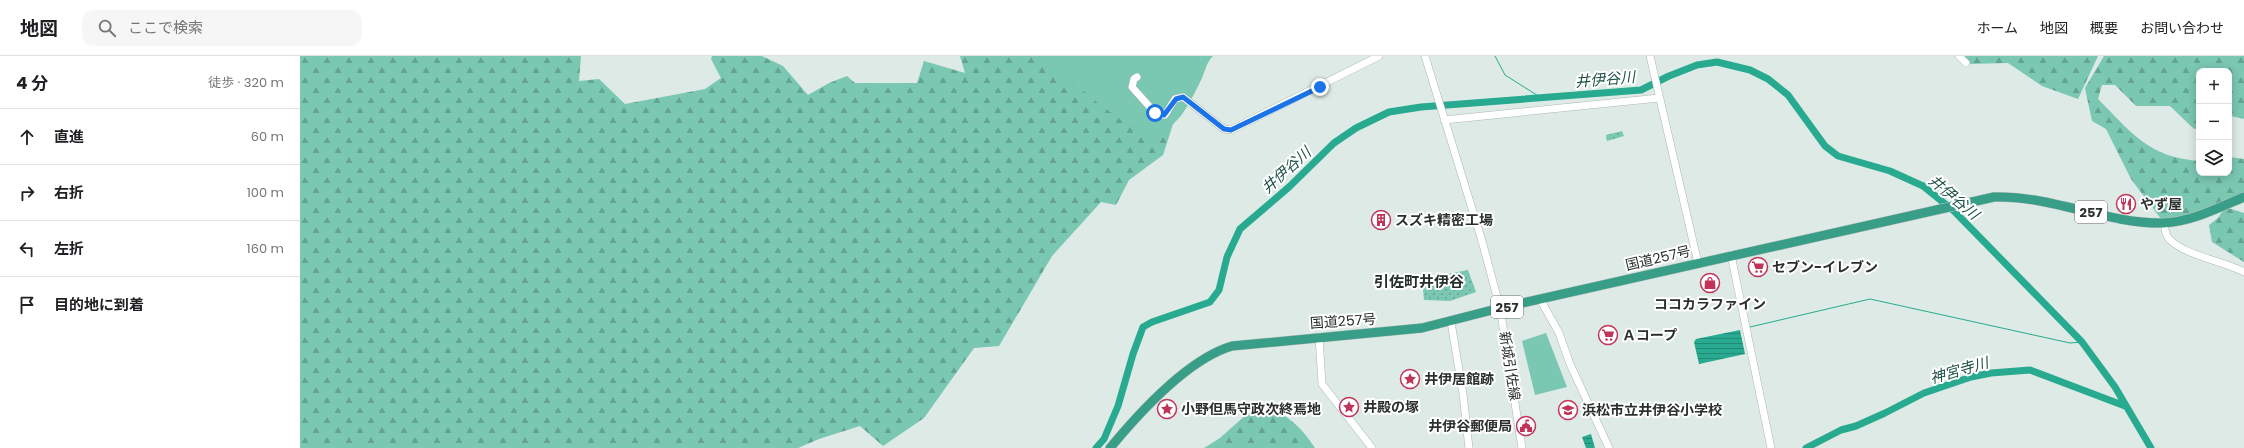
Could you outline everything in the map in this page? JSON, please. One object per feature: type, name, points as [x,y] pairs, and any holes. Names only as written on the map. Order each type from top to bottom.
[{"type":"highway","name":"国道257号","points":[[1110,448],[1144,409],[1204,357],[1217,350],[1232,346],[1422,328],[1451,322],[1500,308],[1731,255],[1994,197],[2009,196],[2142,222],[2164,223],[2189,220],[2244,197]]},
{"type":"street","points":[[1137,77],[1134,80],[1132,87],[1157,115],[1164,115],[1176,99],[1183,97],[1224,129],[1231,130],[1379,56]]},
{"type":"street","name":"新城引佐線","points":[[1425,56],[1482,241],[1500,308],[1522,448]]},
{"type":"street","points":[[1650,56],[1698,263]]},
{"type":"street","points":[[1958,56],[1966,63]]},
{"type":"street","points":[[1443,117],[1659,96]]},
{"type":"street","points":[[2164,223],[2165,234],[2171,240],[2192,252],[2244,272]]},
{"type":"street","points":[[1731,255],[1771,448]]},
{"type":"street","points":[[1540,299],[1558,333],[1570,364],[1609,448]]},
{"type":"street","points":[[1451,322],[1464,401],[1469,448]]},
{"type":"street","points":[[1319,337],[1322,384],[1372,448]]},
{"type":"green space","points":[[300,56],[581,56],[579,81],[599,79],[625,104],[705,89],[721,78],[711,59],[712,56],[762,56],[783,66],[808,95],[829,83],[847,76],[855,83],[917,83],[924,61],[965,73],[960,56],[1083,56],[1175,118],[1163,155],[1129,180],[1116,205],[1101,202],[1052,256],[999,346],[974,348],[924,418],[883,446],[860,426],[819,439],[798,448],[300,448]]},
{"type":"green space","points":[[1047,56],[1213,56],[1207,64],[1202,78],[1186,109],[1180,117],[1163,131],[1153,135],[1148,135],[1128,125],[1100,104],[1051,65]]},
{"type":"green space","points":[[1961,56],[2098,56],[2078,99],[2042,86],[2008,63],[1968,64]]},
{"type":"green space","points":[[2104,56],[2244,56],[2244,119],[2232,116],[2232,68],[2196,68],[2196,129],[2194,129],[2170,106],[2136,106],[2115,85],[2102,85],[2098,99],[2131,133],[2154,149],[2181,159],[2196,161],[2196,176],[2232,176],[2232,157],[2244,159],[2244,193],[2194,214],[2164,223],[2131,179],[2106,129],[2092,121],[2085,88]]},
{"type":"green space","points":[[1622,131],[1624,136],[1607,141],[1606,135]]},
{"type":"green space","points":[[2225,207],[2244,213],[2244,262],[2212,242],[2209,225],[2218,218]]},
{"type":"green space","points":[[1468,270],[1476,292],[1450,301],[1424,300],[1422,279]]},
{"type":"green space","points":[[1546,333],[1567,387],[1535,395],[1522,341]]},
{"type":"green space","points":[[1271,409],[1278,412],[1296,425],[1315,448],[1204,448],[1220,438],[1248,413]]},
{"type":"shaded area","points":[[1740,330],[1745,354],[1699,364],[1694,342],[1696,339]]},
{"type":"shaded area","points":[[1591,434],[1595,448],[1586,448],[1582,437]]},
{"type":"waterway","points":[[1495,56],[1505,75],[1540,97]]},
{"type":"waterway","name":"井伊谷川","points":[[1096,448],[1104,439],[1118,406],[1133,354],[1143,327],[1152,322],[1210,302],[1219,290],[1227,257],[1240,229],[1289,187],[1334,143],[1356,128],[1389,112],[1421,107],[1641,90],[1669,76],[1697,65],[1717,62],[1750,70],[1768,79],[1788,95],[1825,146],[1838,156],[1890,171],[1923,186],[1954,211],[2082,342],[2115,387],[2151,448]]},
{"type":"waterway","points":[[1750,327],[1870,299],[2070,343],[2082,342]]},
{"type":"waterway","name":"神宮寺川","points":[[1806,448],[1841,430],[1856,426],[1885,413],[1924,393],[1971,377],[1991,373],[2030,370],[2125,406]]},
{"type":"place","name":"やず屋","points":[[2126,204]]},
{"type":"place","name":"スズキ精密工場","points":[[1381,220]]},
{"type":"place","name":"セブン-イレブン","points":[[1758,267]]},
{"type":"place","name":"ココカラファイン","points":[[1710,283]]},
{"type":"place","name":"Ａコープ","points":[[1608,335]]},
{"type":"place","name":"井伊居館跡","points":[[1410,379]]},
{"type":"place","name":"井殿の塚","points":[[1349,407]]},
{"type":"place","name":"小野但馬守政次終焉地","points":[[1167,409]]},
{"type":"place","name":"浜松市立井伊谷小学校","points":[[1568,410]]},
{"type":"place","name":"井伊谷郵便局","points":[[1526,426]]},
{"type":"district","name":"引佐町井伊谷","points":[[1419,281]]},
{"type":"route","points":[[1155,113],[1157,115],[1164,115],[1171,108],[1174,101],[1178,97],[1183,97],[1224,129],[1231,130],[1320,87]]}]
